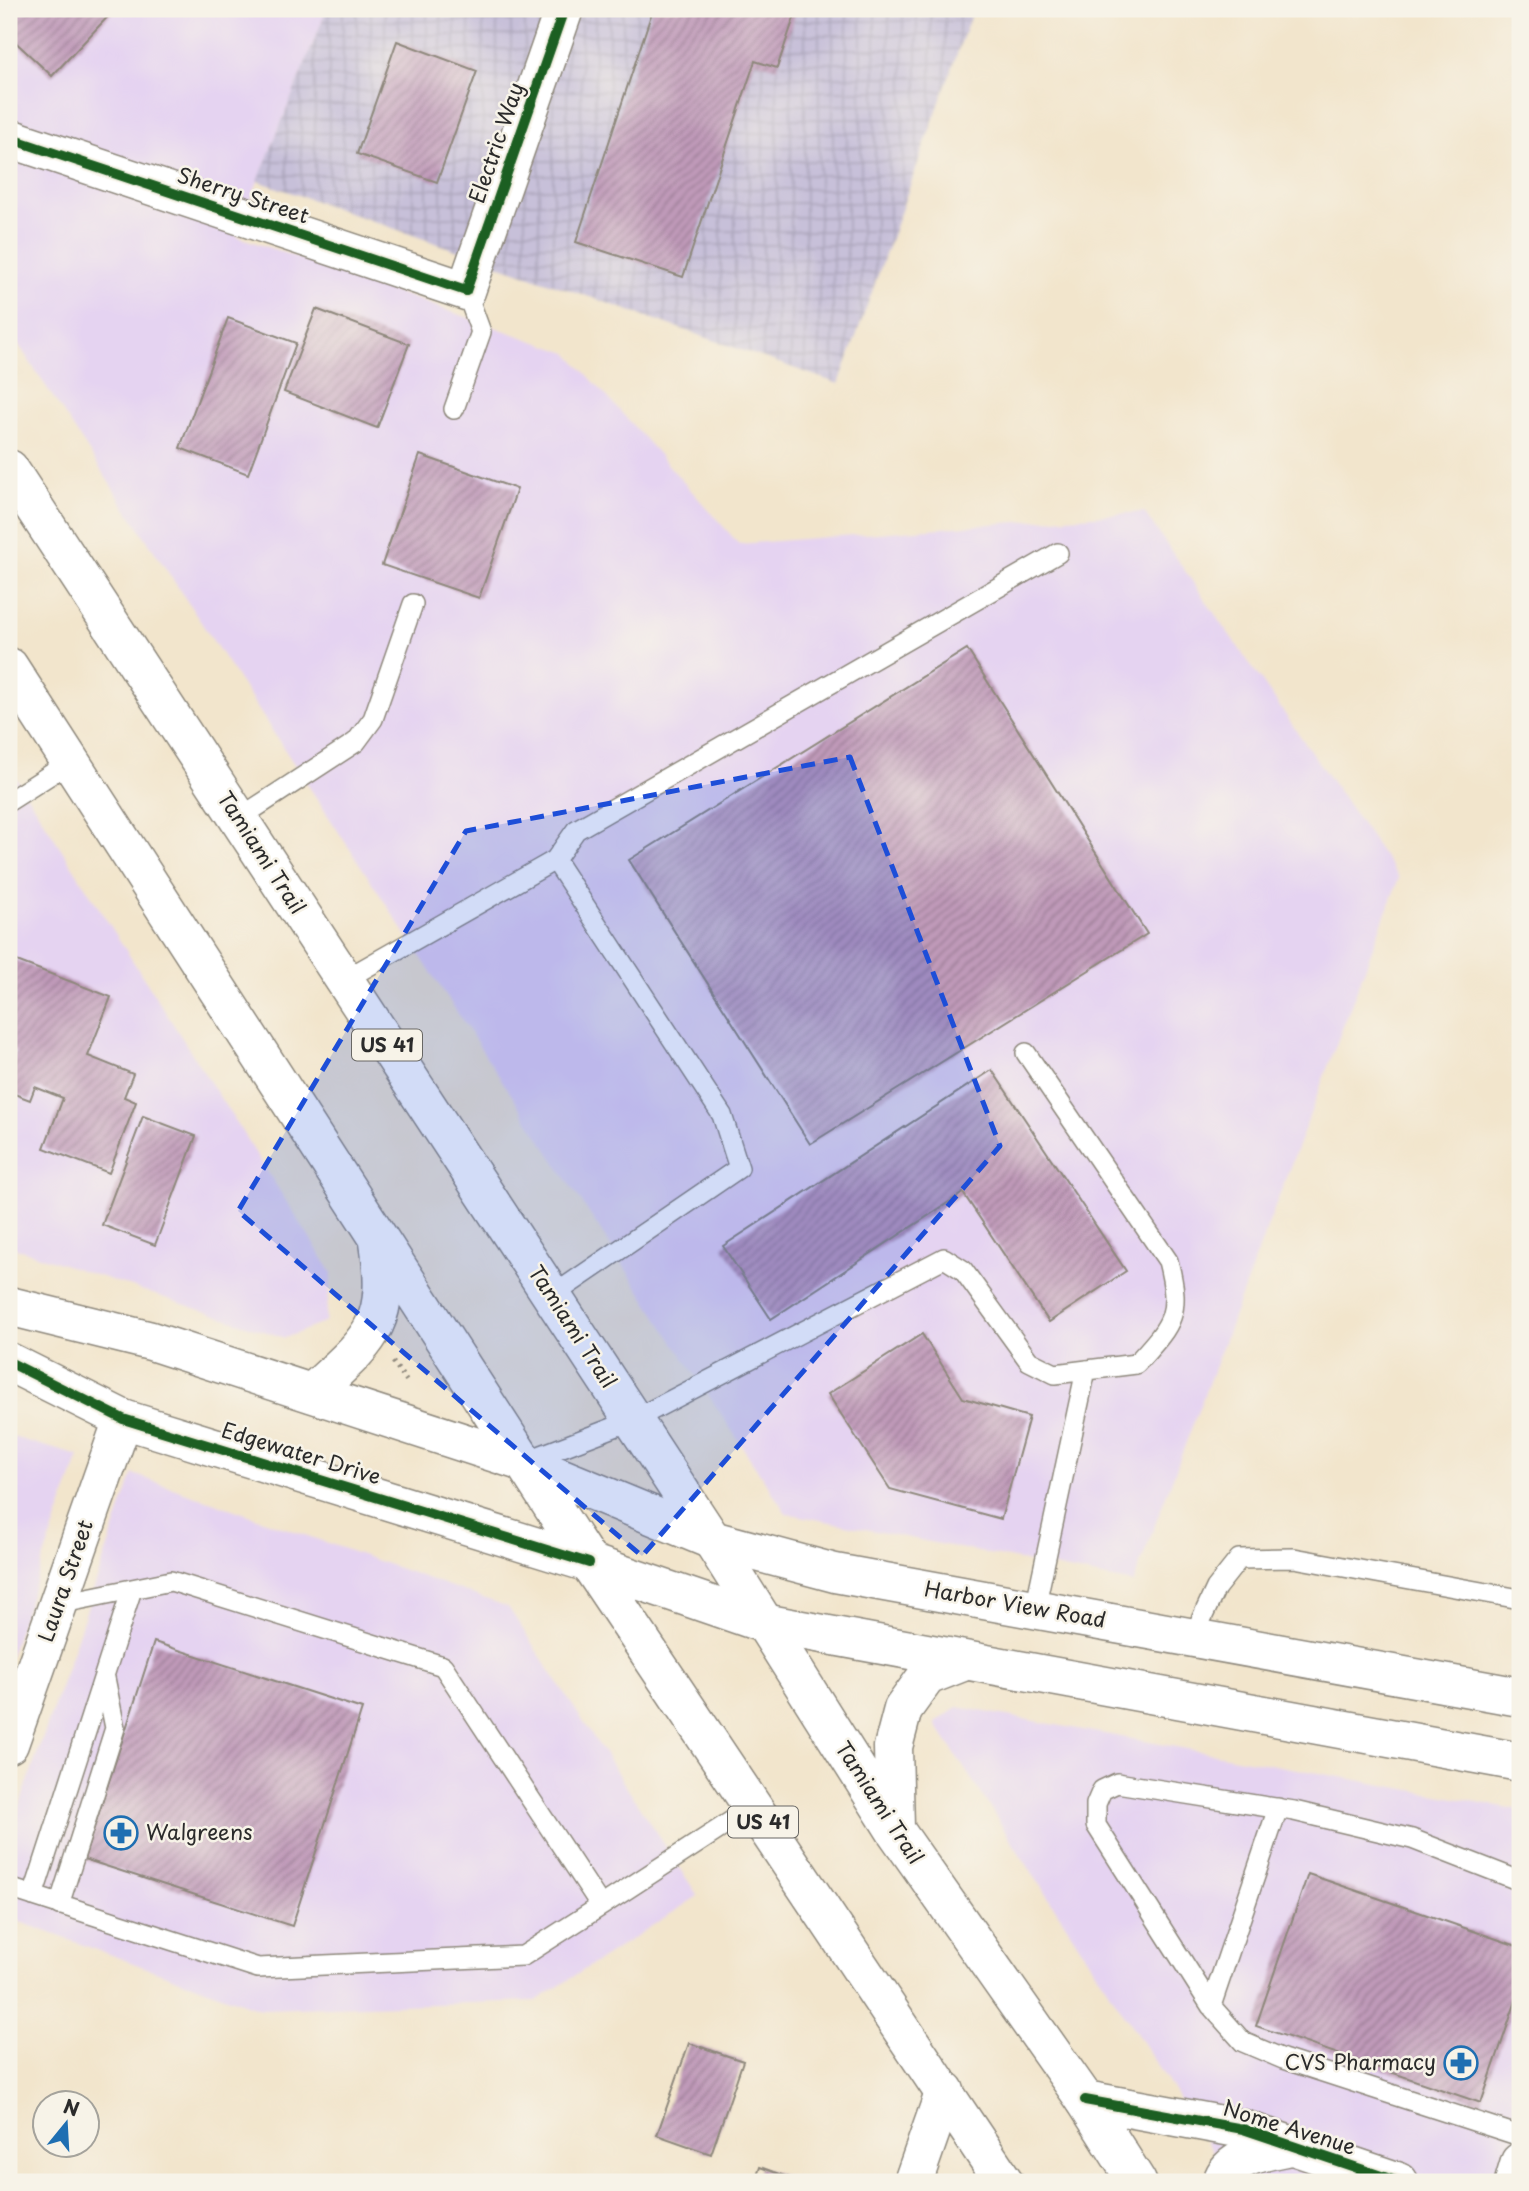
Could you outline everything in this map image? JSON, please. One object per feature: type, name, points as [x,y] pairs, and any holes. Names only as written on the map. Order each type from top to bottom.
[{"type":"main road","name":"Electric Way","points":[[466,291],[564,9]]},
{"type":"main road","name":"Sherry Street","points":[[9,138],[466,291]]},
{"type":"main road","name":"Tamiami Trail","points":[[9,469],[712,1540],[895,1830],[1085,2100],[1137,2182]]},
{"type":"main road","name":"US 41","points":[[9,667],[589,1563],[1004,2182]]},
{"type":"main road","points":[[312,1393],[360,1350],[376,1323],[385,1283],[379,1240]]},
{"type":"main road","points":[[9,1306],[151,1341],[523,1462]]},
{"type":"main road","name":"Edgewater Drive","points":[[9,1362],[123,1419],[589,1563]]},
{"type":"main road","name":"Laura Street","points":[[9,1744],[123,1419]]},
{"type":"main road","name":"Harbor View Road","points":[[523,1462],[712,1540],[835,1573],[1520,1697]]},
{"type":"main road","points":[[589,1563],[763,1623],[1520,1762]]},
{"type":"main road","points":[[895,1830],[892,1747],[903,1709],[927,1676],[965,1661]]},
{"type":"main road","points":[[913,2182],[945,2091]]},
{"type":"main road","name":"Nome Avenue","points":[[1085,2100],[1243,2129],[1399,2182]]},
{"type":"main road","points":[[1222,2182],[1223,2176],[1250,2155],[1290,2146]]},
{"type":"main road","points":[[1514,2182],[1520,2162]]},
{"type":"lane","points":[[454,409],[481,332],[466,291]]},
{"type":"lane","points":[[344,980],[555,860],[576,830],[1058,553]]},
{"type":"lane","points":[[239,819],[356,742],[373,719],[413,604]]},
{"type":"lane","points":[[9,801],[70,762]]},
{"type":"lane","points":[[552,1296],[739,1168],[722,1115],[555,860]]},
{"type":"lane","points":[[523,1462],[633,1420],[944,1258],[963,1270],[1029,1361],[1055,1374],[1136,1364],[1169,1327],[1176,1291],[1168,1261],[1026,1053]]},
{"type":"lane","points":[[1035,1608],[1086,1370]]},
{"type":"lane","points":[[1193,1637],[1216,1588],[1240,1559],[1294,1558],[1520,1599]]},
{"type":"lane","points":[[58,1604],[171,1581],[443,1666],[601,1906]]},
{"type":"lane","points":[[33,1896],[132,1589]]},
{"type":"lane","points":[[59,1905],[114,1728],[105,1677]]},
{"type":"lane","points":[[1520,1881],[1412,1839],[1278,1808],[1117,1783],[1102,1790],[1096,1804],[1096,1825],[1211,2006],[1243,2042],[1273,2055],[1520,2136]]},
{"type":"lane","points":[[9,1888],[258,1968],[523,1956],[752,1807]]},
{"type":"lane","points":[[1211,2006],[1278,1808]]},
{"type":"path","points":[[388,1356],[415,1392]]},
{"type":"highlighted area","points":[[850,757],[1000,1146],[642,1556],[238,1211],[466,831]]},
{"type":"shaded area","points":[[9,9],[327,9],[236,236],[568,353],[739,544],[1144,512],[1399,878],[1133,1583],[786,1513],[9,330]]},
{"type":"shaded area","points":[[327,9],[973,9],[839,384],[258,181]]},
{"type":"shaded area","points":[[9,767],[332,1273],[325,1322],[285,1338],[9,1246]]},
{"type":"shaded area","points":[[9,1436],[79,1456],[9,1658]]},
{"type":"shaded area","points":[[133,1474],[508,1607],[698,1896],[536,2001],[260,2009],[9,1918],[9,1837]]},
{"type":"shaded area","points":[[958,1707],[1520,1810],[1520,2182],[1233,2182],[935,1723]]},
{"type":"building","points":[[9,9],[115,9],[52,76],[9,36]]},
{"type":"building","points":[[653,9],[797,9],[777,68],[755,61],[683,277],[576,242]]},
{"type":"building","points":[[397,41],[477,71],[437,182],[357,154]]},
{"type":"building","points":[[316,309],[409,344],[377,428],[284,392]]},
{"type":"building","points":[[228,318],[296,343],[248,474],[180,448]]},
{"type":"building","points":[[420,455],[517,489],[479,598],[382,565]]},
{"type":"building","points":[[967,649],[1147,934],[810,1144],[629,860]]},
{"type":"building","points":[[9,958],[111,997],[88,1056],[133,1074],[124,1097],[136,1102],[109,1173],[44,1148],[63,1098],[35,1087],[30,1100],[9,1092],[9,1070],[16,1052],[9,1049]]},
{"type":"building","points":[[992,1070],[1126,1271],[1049,1322],[963,1193],[771,1319],[723,1246]]},
{"type":"building","points":[[143,1116],[196,1136],[155,1245],[102,1225]]},
{"type":"building","points":[[922,1334],[963,1398],[1029,1417],[1001,1519],[890,1489],[828,1394]]},
{"type":"building","name":"Walgreens","points":[[154,1642],[362,1709],[292,1926],[84,1859]]},
{"type":"building","name":"CVS Pharmacy","points":[[1308,1874],[1520,1947],[1520,1989],[1481,2103],[1256,2026]]},
{"type":"building","points":[[689,2043],[743,2061],[711,2154],[657,2135]]},
{"type":"building","points":[[760,2167],[801,2182],[755,2182]]},
{"type":"cycle path","points":[[9,138],[466,291],[564,9]]},
{"type":"cycle path","points":[[9,1362],[123,1419],[589,1563]]},
{"type":"cycle path","points":[[1085,2100],[1243,2129],[1399,2182]]},
{"type":"place","name":"Walgreens","points":[[121,1833]]},
{"type":"place","name":"CVS Pharmacy","points":[[1461,2063]]}]
